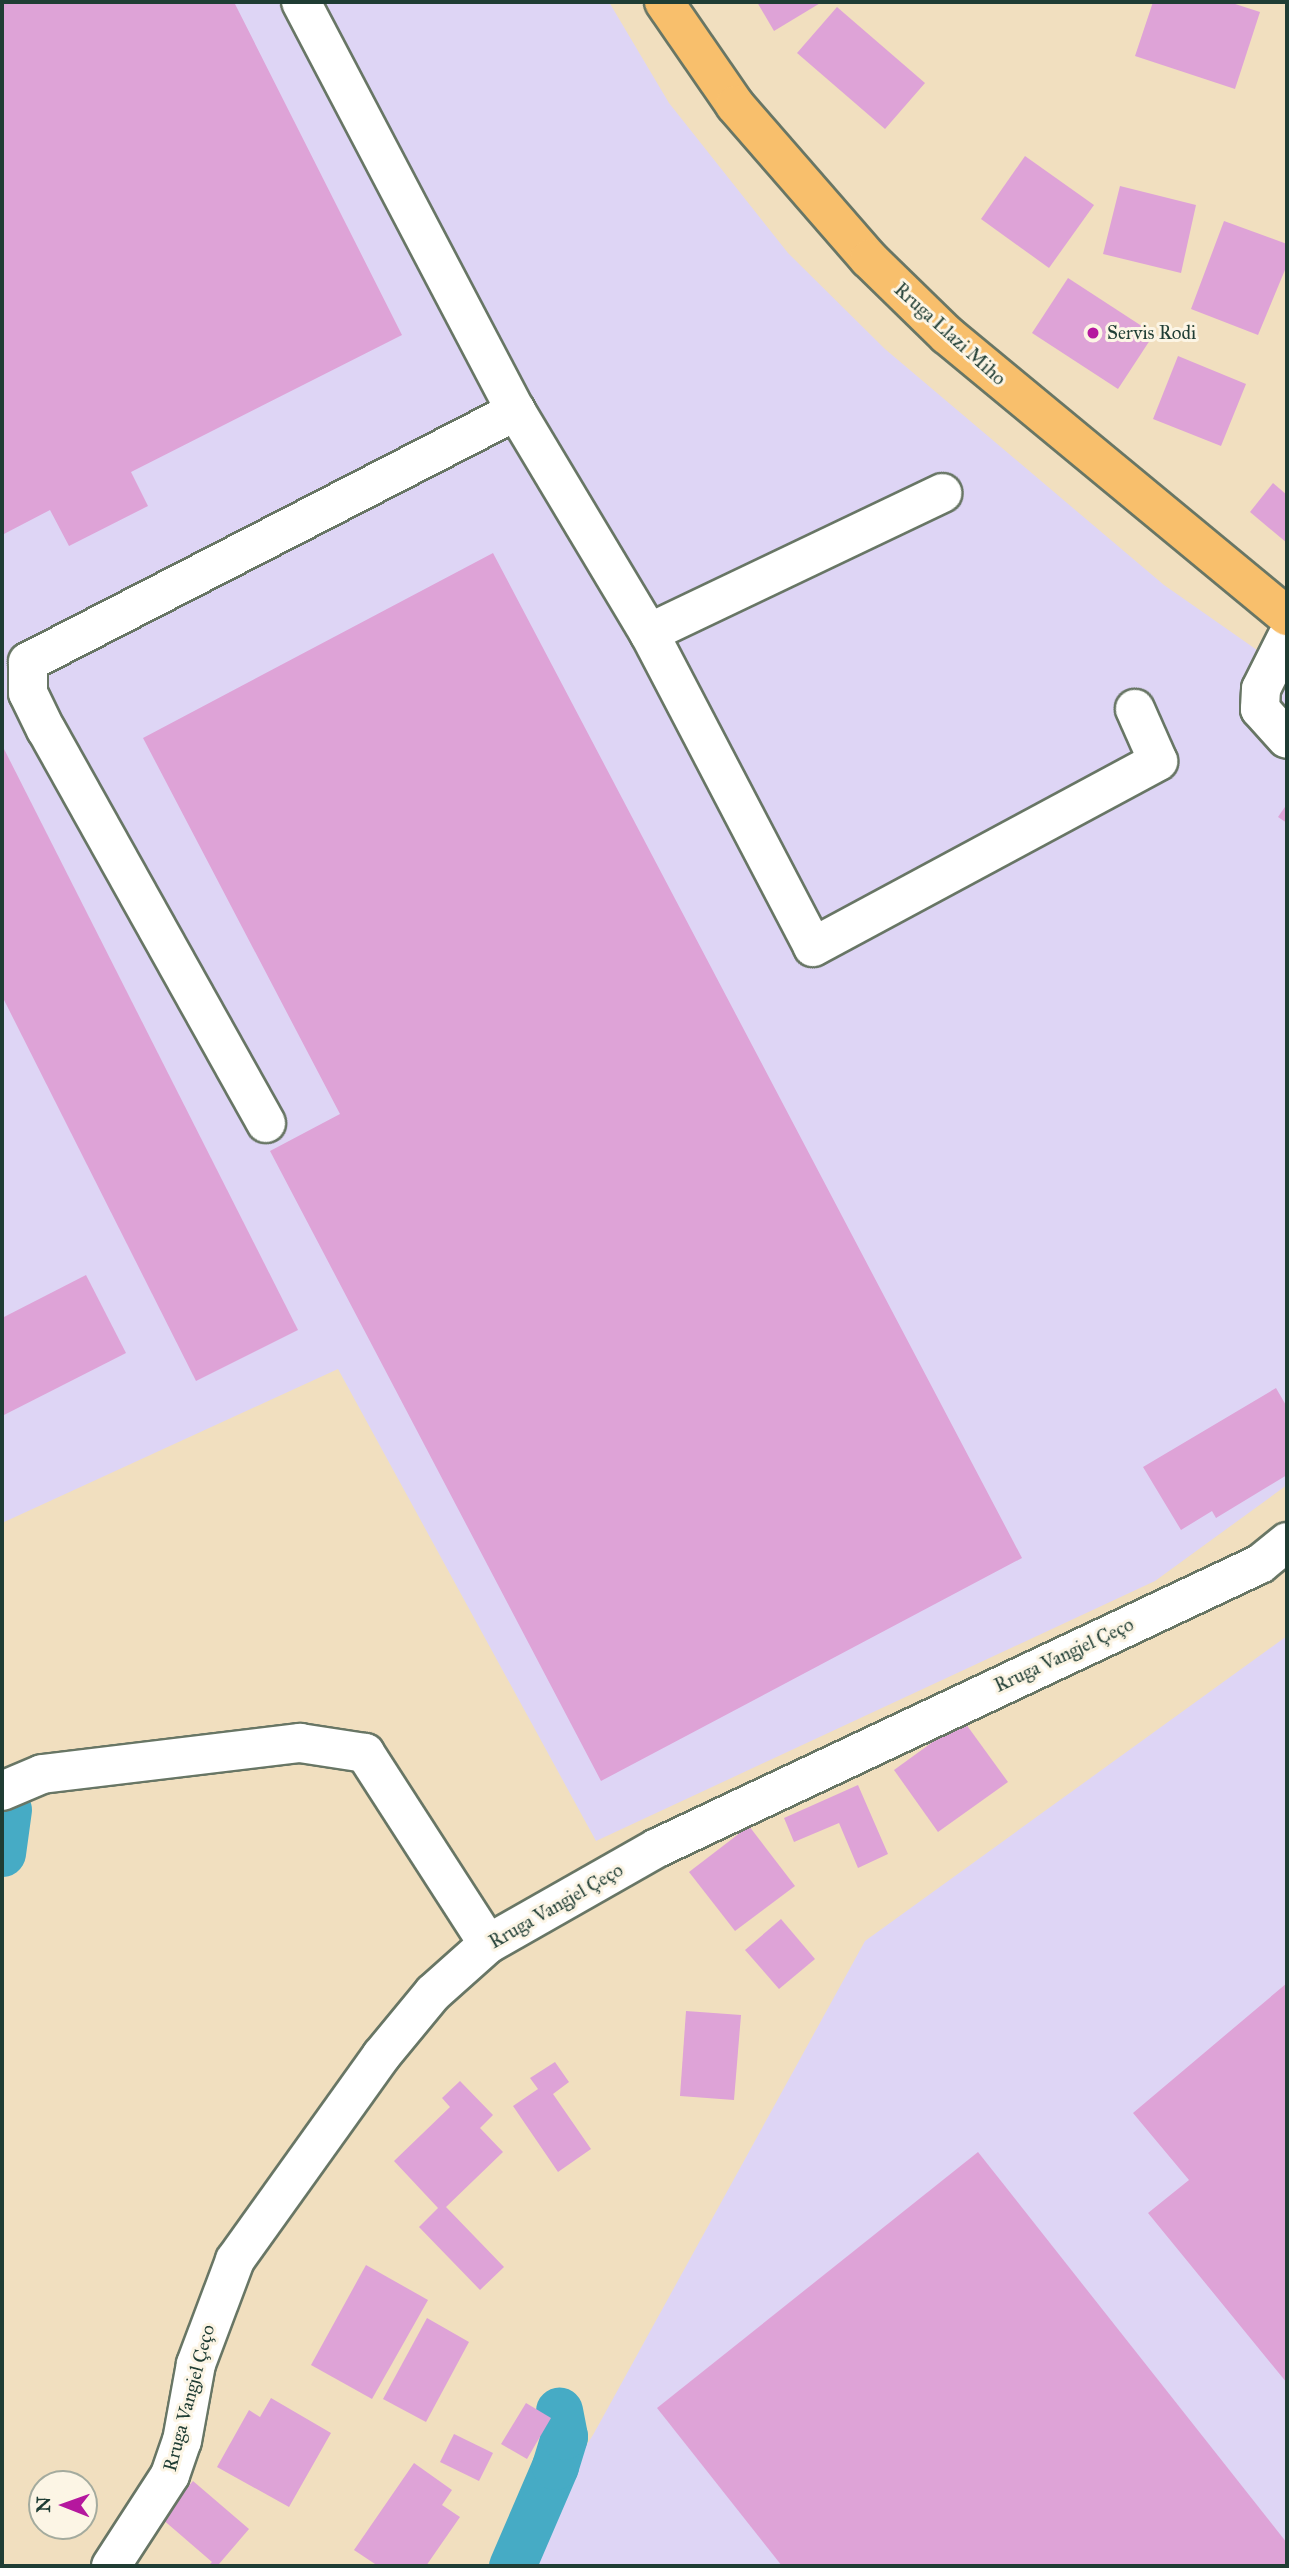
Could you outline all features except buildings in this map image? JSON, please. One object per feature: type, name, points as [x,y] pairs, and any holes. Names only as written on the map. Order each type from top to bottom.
[{"type":"main road","name":"Rruga Llazi Miho","points":[[664,2],[735,104],[869,259],[947,335],[1287,616]]},
{"type":"street","points":[[301,2],[516,411],[649,633],[813,947],[1158,761],[1135,709]]},
{"type":"street","points":[[266,1123],[46,730],[28,693],[28,662],[516,411]]},
{"type":"street","points":[[649,633],[942,493]]},
{"type":"street","points":[[1287,637],[1261,689],[1260,709],[1287,739]]},
{"type":"street","name":"Rruga Vangjel Çeço","points":[[111,2566],[170,2475],[182,2441],[196,2364],[234,2260],[381,2056],[433,1993],[488,1944],[657,1848],[1260,1564],[1287,1542]]},
{"type":"street","points":[[2,1791],[41,1774],[300,1743],[365,1754],[488,1944]]},
{"type":"shaded area","points":[[2,2],[609,2],[669,103],[788,253],[885,349],[1164,585],[1287,671],[1287,1485],[1155,1581],[596,1841],[338,1369],[2,1523]]},
{"type":"shaded area","points":[[1287,1636],[1287,2566],[507,2566],[593,2435],[865,1941]]},
{"type":"waterway","points":[[2,1853],[8,1809]]},
{"type":"waterway","points":[[512,2566],[555,2466],[564,2436],[559,2410]]},
{"type":"place","name":"Servis Rodi","points":[[1093,333]]}]
